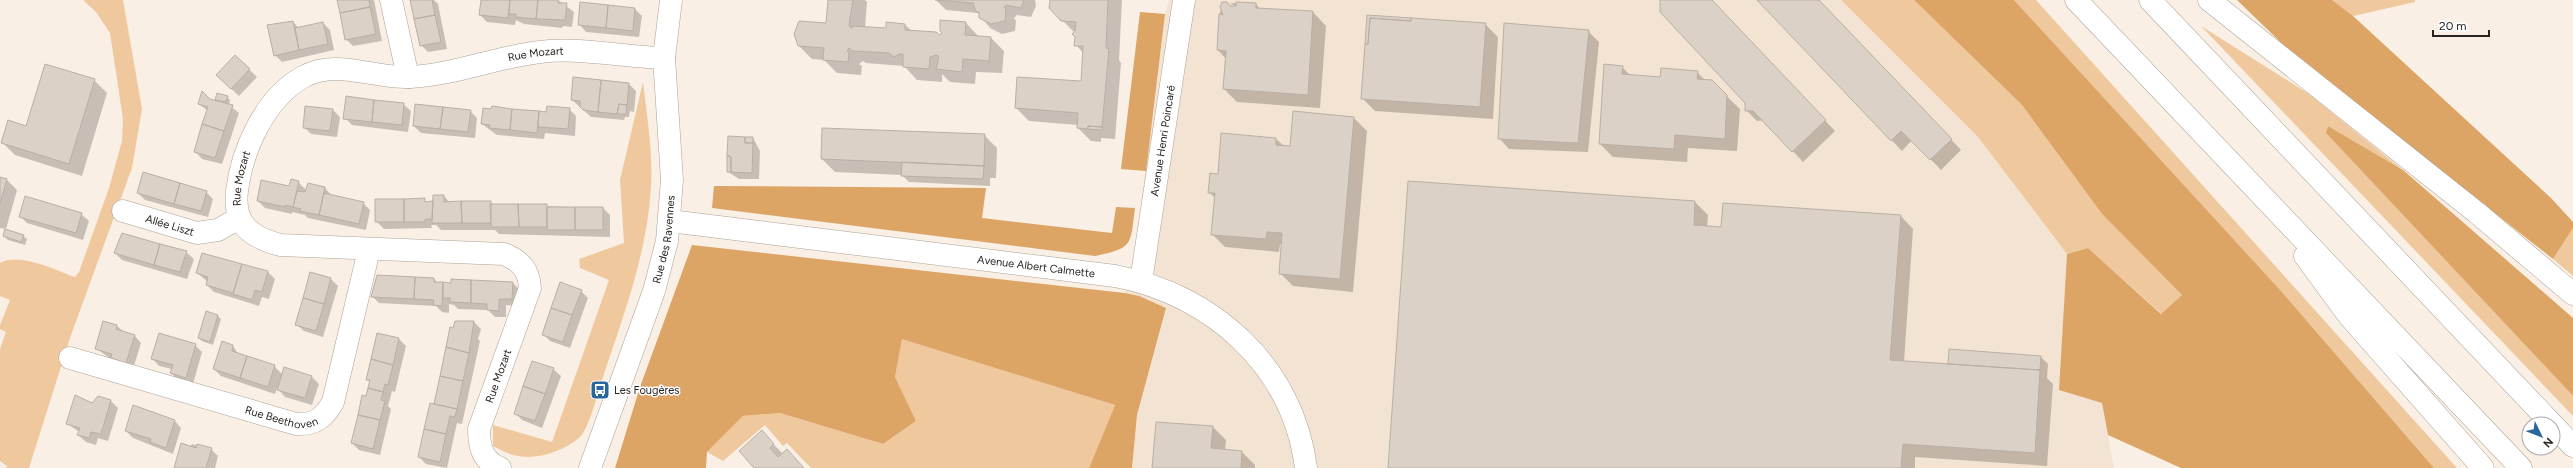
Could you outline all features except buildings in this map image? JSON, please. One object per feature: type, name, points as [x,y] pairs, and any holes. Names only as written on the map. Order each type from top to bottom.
[{"type":"main road","points":[[391,0],[408,77]]},
{"type":"main road","name":"Rue des Ravennes","points":[[590,468],[654,291],[670,221],[671,152],[664,58],[671,0]]},
{"type":"main road","name":"Avenue Henri Poincaré","points":[[1141,281],[1184,0]]},
{"type":"main road","points":[[2076,0],[2521,468]]},
{"type":"main road","points":[[2150,0],[2545,416]]},
{"type":"main road","points":[[2209,0],[2476,212],[2573,294]]},
{"type":"main road","name":"Rue Mozart","points":[[500,468],[491,464],[483,455],[479,443],[479,429],[530,288],[530,277],[525,267],[516,259],[504,254],[369,250],[280,245],[252,235],[240,218],[236,202],[238,182],[247,152],[258,126],[286,89],[303,76],[337,68],[408,77],[427,76],[541,51],[561,50],[664,58]]},
{"type":"main road","name":"Allée Liszt","points":[[123,211],[197,233],[218,230],[240,218]]},
{"type":"main road","points":[[2277,211],[2332,295],[2483,468]]},
{"type":"main road","name":"Avenue Albert Calmette","points":[[670,221],[1107,275],[1141,281],[1168,290],[1204,310],[1233,332],[1258,357],[1276,383],[1290,414],[1302,445],[1306,468]]},
{"type":"main road","name":"Rue Beethoven","points":[[70,358],[296,424],[317,422],[327,414],[333,402],[369,250]]},
{"type":"main road","points":[[2561,433],[2573,446]]},
{"type":"shaded area","points":[[83,0],[123,0],[142,109],[132,168],[70,338],[29,468],[6,468],[7,466],[0,461],[0,349],[6,332],[0,329],[0,325],[10,300],[0,296],[0,263],[8,260],[27,261],[37,263],[75,277],[79,272],[109,188],[122,141],[123,119],[110,33],[96,12]]},
{"type":"shaded area","points":[[1169,0],[1841,0],[1978,137],[2067,254],[2059,390],[2102,403],[2114,468],[1132,468],[1137,415],[1166,309],[1125,293],[1135,252],[1165,14]]},
{"type":"shaded area","points":[[1841,0],[1914,0],[2022,105],[2102,214],[2182,295],[2162,314],[2088,248],[2067,254],[1978,137]]},
{"type":"shaded area","points":[[1914,0],[2014,0],[2282,292],[2434,468],[2181,468],[2108,435],[2102,403],[2059,390],[2067,254],[2088,248],[2161,314],[2182,295],[2102,214],[2022,105]]},
{"type":"shaded area","points":[[2014,0],[2036,0],[2457,468],[2434,468],[2282,292]]},
{"type":"shaded area","points":[[2237,0],[2332,0],[2353,16],[2551,198],[2573,222],[2573,228],[2553,259],[2298,59]]},
{"type":"shaded area","points":[[2332,0],[2415,0],[2415,2],[2353,16]]},
{"type":"shaded area","points":[[1140,12],[1165,14],[1146,171],[1121,169]]},
{"type":"shaded area","points":[[2201,26],[2309,94],[2403,170],[2328,126],[2327,134],[2573,396],[2573,416]]},
{"type":"shaded area","points":[[643,82],[651,161],[649,213],[639,262],[632,287],[587,427],[580,437],[557,451],[530,457],[521,457],[510,454],[493,446],[493,425],[552,442],[609,280],[580,268],[579,259],[624,243],[620,180]]},
{"type":"shaded area","points":[[2328,126],[2403,170],[2573,318],[2573,396],[2326,133]]},
{"type":"shaded area","points":[[714,186],[986,188],[982,218],[1112,233],[1116,207],[1135,208],[1132,230],[1128,243],[1117,250],[1095,256],[712,208]]},
{"type":"shaded area","points":[[2573,228],[2573,276],[2553,259]]},
{"type":"shaded area","points":[[692,245],[1125,293],[1139,296],[1166,308],[1137,415],[1132,468],[1089,468],[1115,405],[902,339],[895,377],[916,421],[883,444],[780,413],[743,416],[707,452],[706,468],[615,468],[640,387]]},
{"type":"shaded area","points":[[902,338],[1115,405],[1089,468],[811,468],[787,443],[783,446],[765,425],[723,461],[707,452],[743,416],[780,413],[883,444],[916,421],[895,377]]},
{"type":"place","name":"Les Fougères","points":[[600,390]]}]
